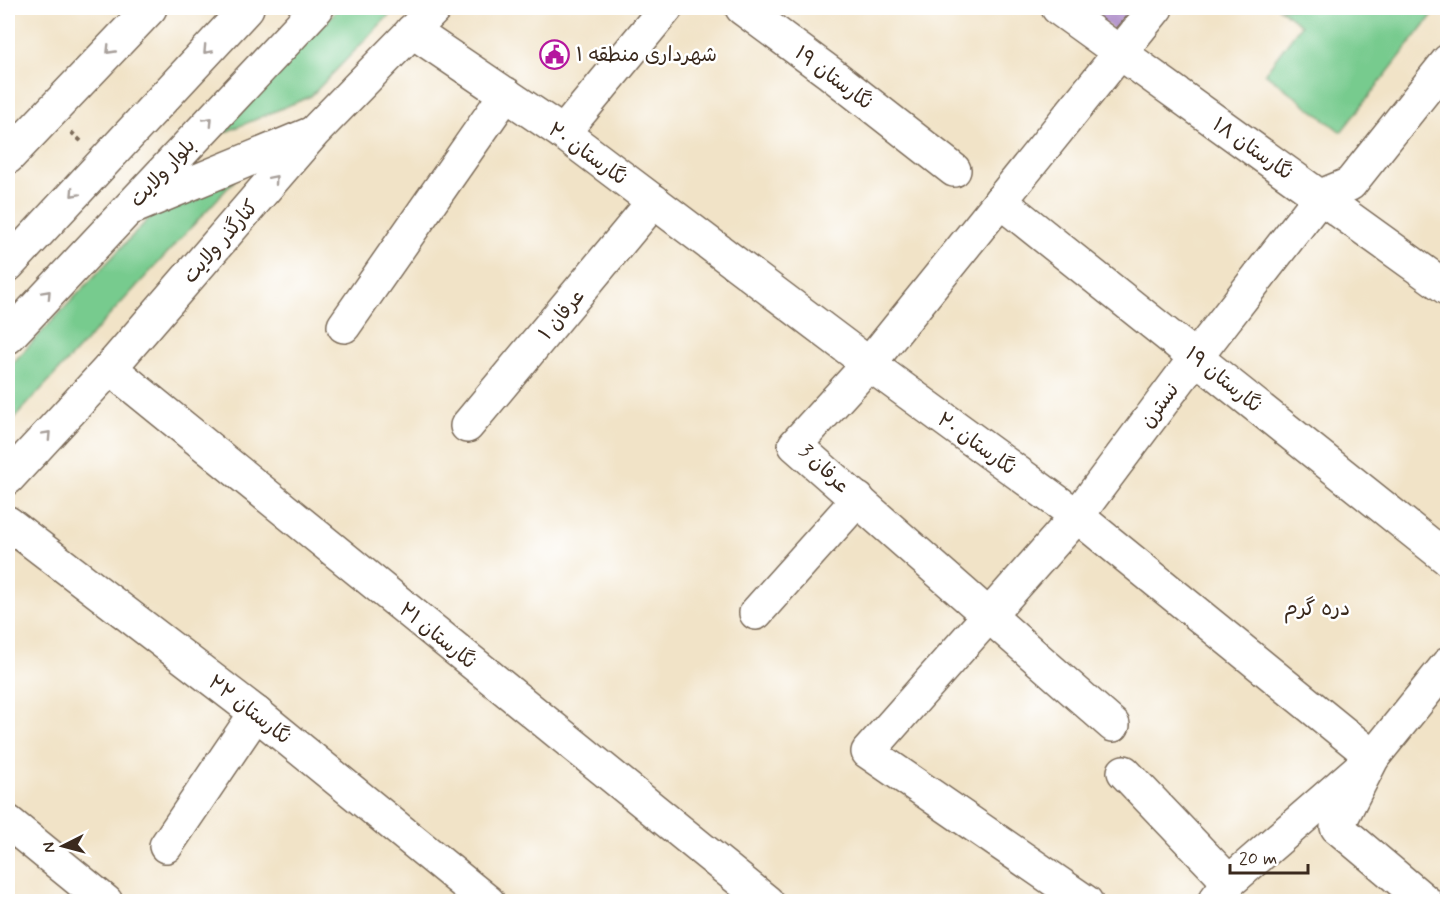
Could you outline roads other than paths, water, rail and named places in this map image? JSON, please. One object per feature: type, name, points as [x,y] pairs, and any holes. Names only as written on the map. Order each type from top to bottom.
[{"type":"street","points":[[11,146],[49,113],[150,8]]},
{"type":"street","points":[[8,265],[247,8]]},
{"type":"street","name":"بلوار ولایت","points":[[8,337],[317,8]]},
{"type":"street","name":"کنارگذر ولایت","points":[[8,478],[110,368],[314,132],[435,8]]},
{"type":"street","points":[[563,133],[666,8]]},
{"type":"street","name":"نگارستان ۱۹","points":[[742,8],[954,170]]},
{"type":"street","name":"نگارستان ۱۸","points":[[1058,8],[1448,289]]},
{"type":"street","points":[[869,364],[1156,8]]},
{"type":"street","name":"نگارستان ۲۰","points":[[412,31],[563,133],[869,364],[1077,516],[1373,757]]},
{"type":"street","name":"نسترن","points":[[1086,902],[868,752],[1077,516],[1321,196],[1350,184],[1448,61]]},
{"type":"street","points":[[344,326],[506,94]]},
{"type":"street","points":[[124,211],[314,132]]},
{"type":"street","name":"عرفان ۱","points":[[468,426],[654,201]]},
{"type":"street","name":"نگارستان ۱۹","points":[[1000,201],[1448,559]]},
{"type":"street","name":"عرفان 3","points":[[869,364],[795,445],[1113,725]]},
{"type":"street","name":"نگارستان ۲۱","points":[[110,368],[767,902]]},
{"type":"street","points":[[756,613],[858,500]]},
{"type":"street","name":"نگارستان ۲۲","points":[[8,523],[256,713],[488,902]]},
{"type":"street","points":[[1124,772],[1222,892],[1373,757],[1448,664]]},
{"type":"street","points":[[166,846],[256,713]]},
{"type":"street","points":[[1373,757],[1337,827],[1426,902]]},
{"type":"street","points":[[8,822],[106,902]]},
{"type":"place","name":"شهرداری منطقه ۱","points":[[555,54]]},
{"type":"district","name":"دره گرم","points":[[1317,608]]}]
